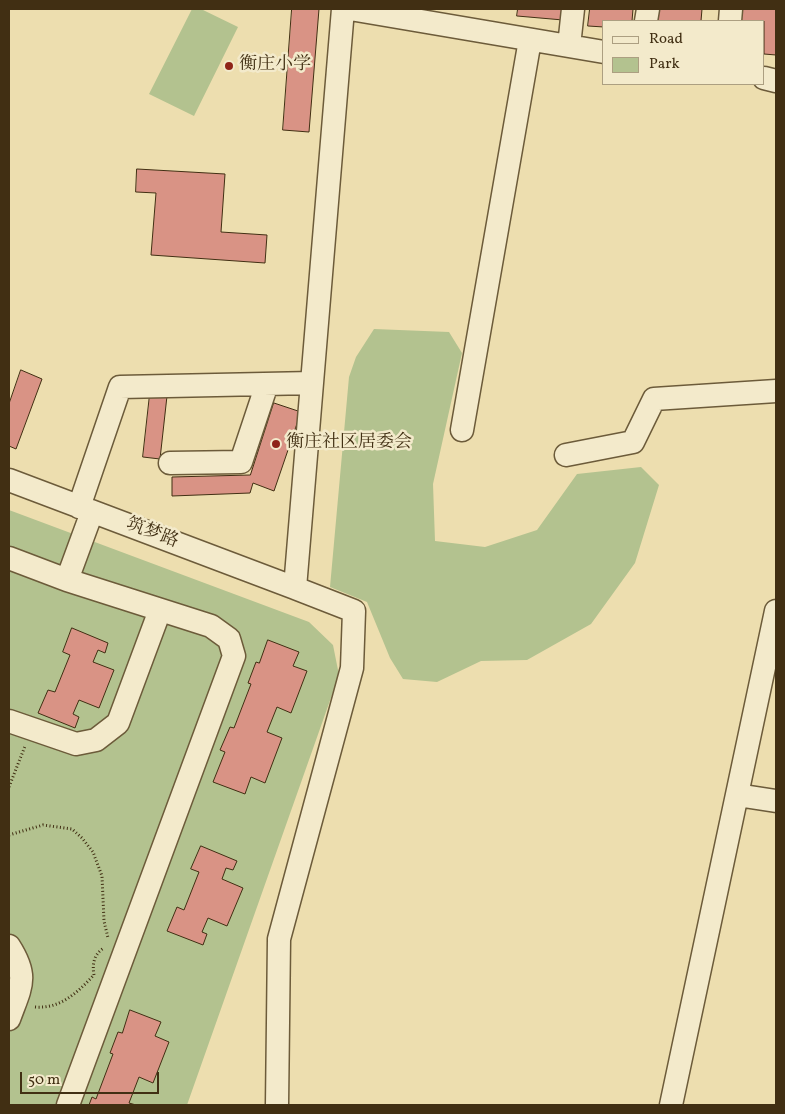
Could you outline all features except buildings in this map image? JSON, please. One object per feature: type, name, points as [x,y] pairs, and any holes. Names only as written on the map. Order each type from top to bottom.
[{"type":"street","points":[[295,588],[343,9]]},
{"type":"street","points":[[350,9],[602,52]]},
{"type":"street","points":[[569,46],[573,9]]},
{"type":"street","points":[[462,430],[530,40]]},
{"type":"street","points":[[170,463],[241,462],[266,384]]},
{"type":"street","points":[[67,580],[120,387],[312,384]]},
{"type":"street","points":[[566,455],[633,442],[654,399],[776,391]]},
{"type":"street","name":"筑梦路","points":[[9,480],[354,611],[352,668],[279,939],[277,1105]]},
{"type":"street","points":[[9,558],[67,580],[211,626],[229,638],[234,656],[68,1105]]},
{"type":"street","points":[[9,721],[76,744],[96,740],[118,723],[160,610]]},
{"type":"street","points":[[671,1105],[776,611]]},
{"type":"street","points":[[737,795],[776,801]]},
{"type":"street","points":[[9,946],[17,958],[23,981],[12,1009]]},
{"type":"path","points":[[9,787],[31,729]]},
{"type":"path","points":[[9,836],[44,825],[72,829],[82,838],[93,852],[102,876],[104,922],[109,946]]},
{"type":"path","points":[[12,1009],[46,1008],[66,1001],[94,975]]},
{"type":"green space","points":[[192,9],[201,9],[238,27],[194,116],[149,94]]},
{"type":"green space","points":[[374,329],[449,332],[462,353],[433,484],[435,541],[485,547],[537,530],[577,474],[641,467],[659,485],[635,563],[591,624],[527,660],[481,661],[437,682],[403,679],[390,658],[367,602],[330,587],[349,377],[356,357]]},
{"type":"green space","points":[[9,510],[309,622],[333,645],[339,675],[187,1105],[9,1105]]},
{"type":"place","name":"衡庄小学","points":[[229,66]]},
{"type":"place","name":"衡庄社区居委会","points":[[276,444]]}]
